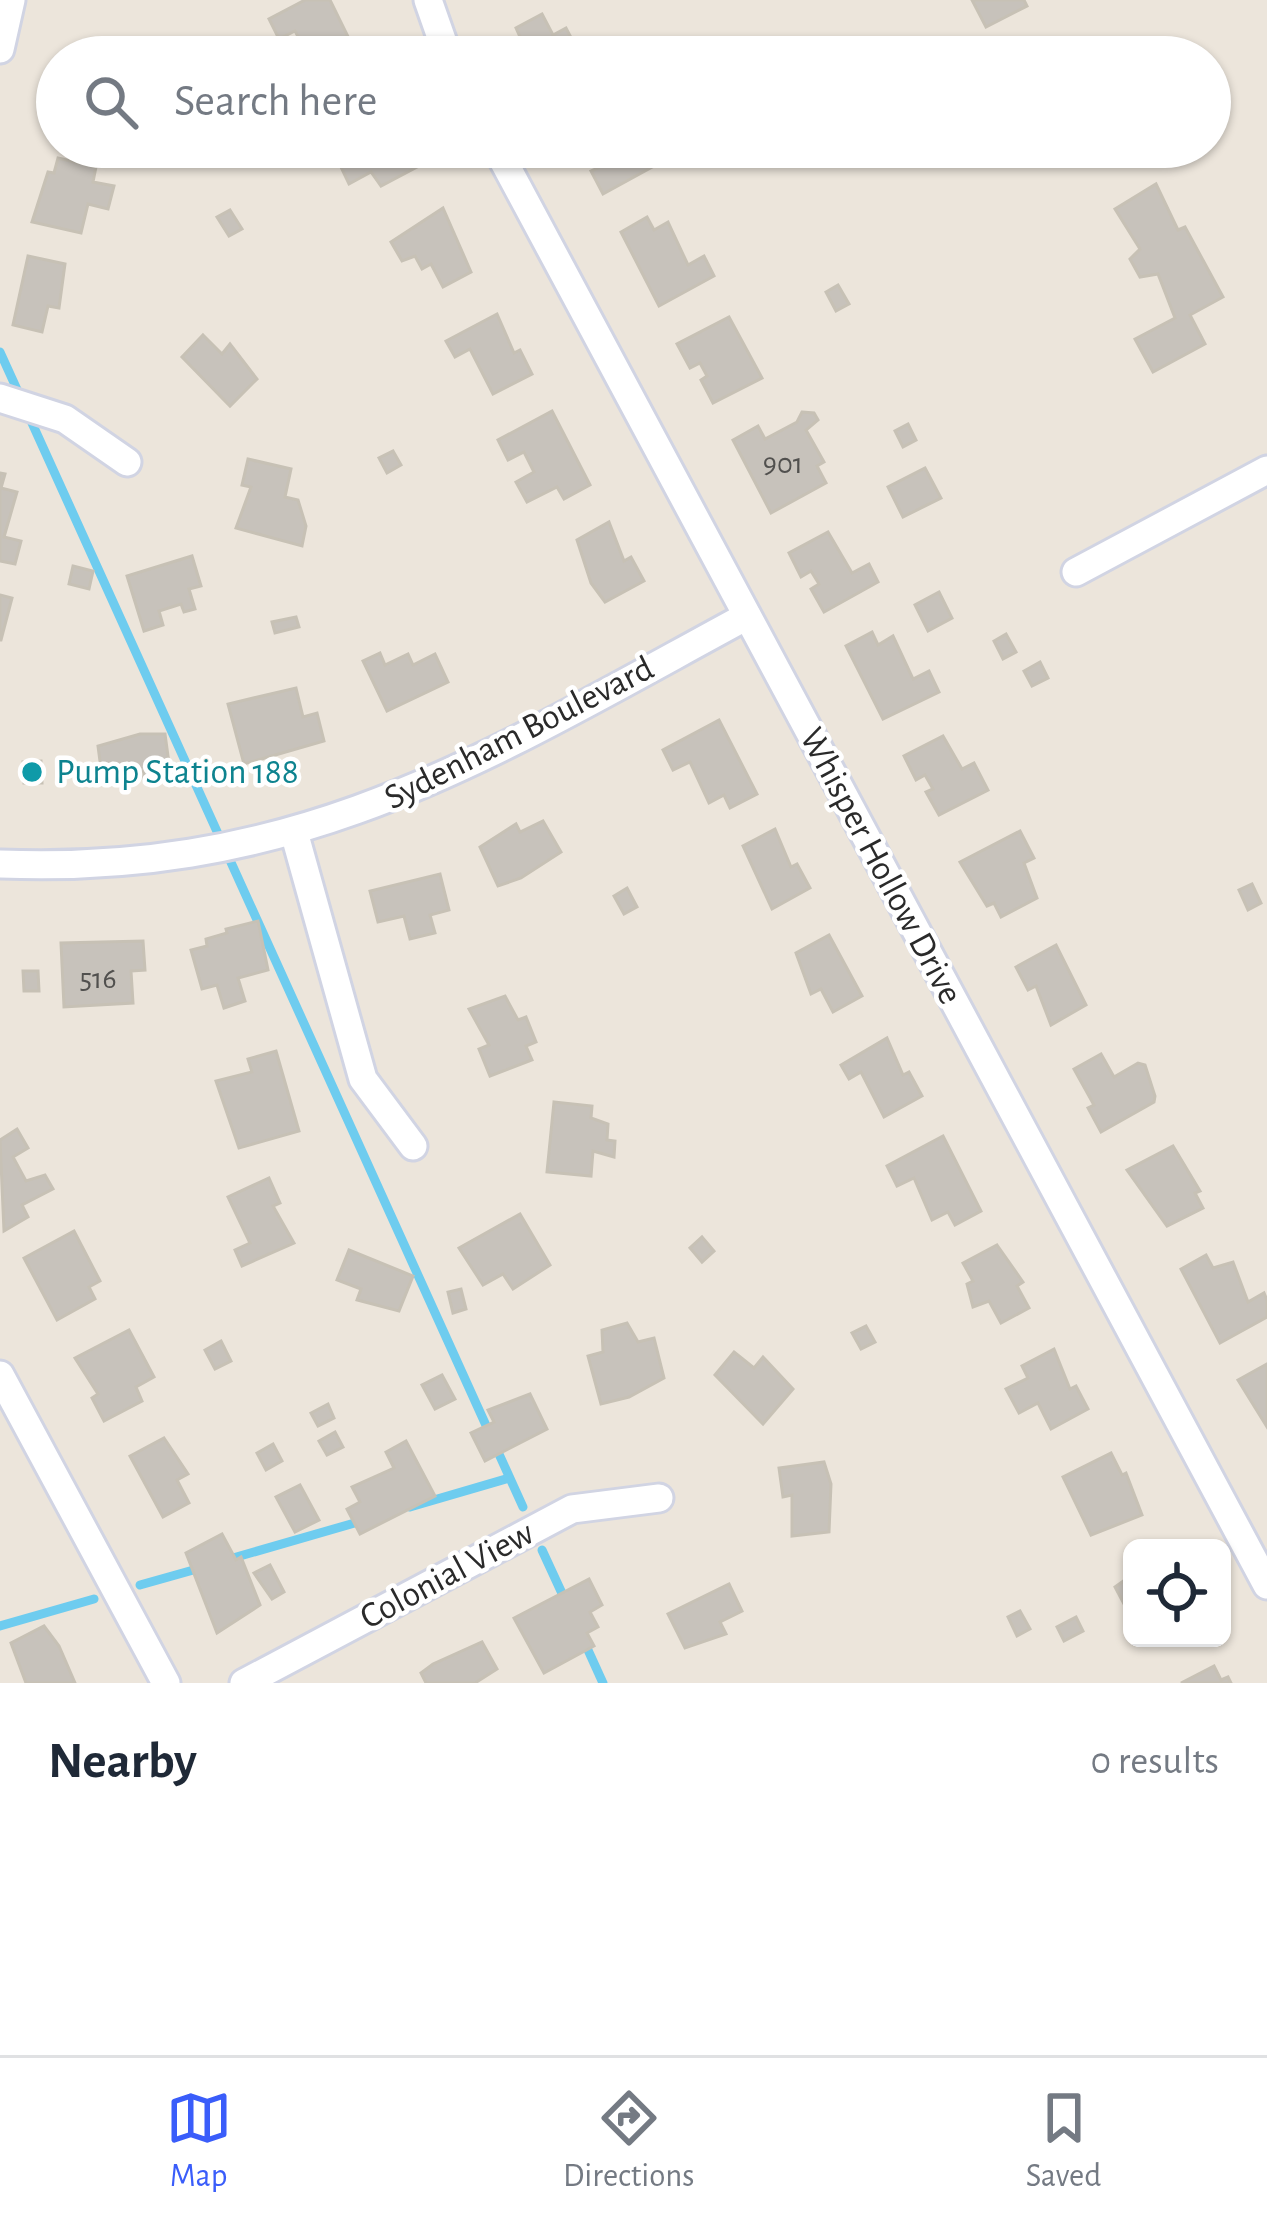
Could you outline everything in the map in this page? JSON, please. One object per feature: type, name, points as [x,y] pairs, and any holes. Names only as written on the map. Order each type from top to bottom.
[{"type":"street","points":[[0,49],[11,0]]},
{"type":"street","points":[[428,0],[441,36]]},
{"type":"street","name":"Whisper Hollow Drive","points":[[507,168],[1267,1585]]},
{"type":"street","points":[[0,398],[65,419],[127,462]]},
{"type":"street","points":[[1076,572],[1267,470]]},
{"type":"street","name":"Sydenham Boulevard","points":[[0,864],[64,866],[170,859],[294,832],[432,783],[747,616]]},
{"type":"street","points":[[294,832],[363,1079],[413,1146]]},
{"type":"street","points":[[2,1383],[166,1683]]},
{"type":"street","name":"Colonial View","points":[[244,1683],[572,1509],[659,1498]]},
{"type":"building","points":[[305,0],[330,0],[348,36],[298,36],[295,31],[278,36],[269,19]]},
{"type":"building","points":[[972,0],[1024,0],[1027,6],[986,27]]},
{"type":"building","points":[[542,14],[553,35],[566,28],[570,36],[520,36],[516,28]]},
{"type":"building","points":[[55,168],[96,168],[93,182],[114,186],[108,209],[88,204],[81,233],[32,222],[48,172],[54,173]]},
{"type":"building","points":[[341,168],[415,168],[381,186],[371,172],[349,184]]},
{"type":"building","points":[[598,168],[651,168],[603,194],[591,171]]},
{"type":"building","points":[[1156,184],[1178,230],[1185,227],[1223,297],[1190,315],[1205,344],[1153,372],[1135,339],[1175,318],[1158,274],[1140,277],[1130,259],[1140,249],[1115,209]]},
{"type":"building","points":[[443,208],[471,272],[443,287],[431,264],[422,269],[415,256],[402,261],[391,242]]},
{"type":"building","points":[[230,210],[242,229],[229,236],[217,217]]},
{"type":"building","points":[[647,217],[654,230],[668,222],[688,265],[704,256],[714,276],[659,306],[621,232]]},
{"type":"building","points":[[28,256],[65,264],[59,308],[48,306],[42,332],[13,325]]},
{"type":"building","points":[[838,285],[849,304],[836,311],[826,292]]},
{"type":"building","points":[[497,314],[514,353],[520,350],[532,374],[493,394],[470,349],[455,357],[446,341]]},
{"type":"building","points":[[729,317],[762,378],[713,403],[701,380],[707,376],[700,363],[690,368],[677,344]]},
{"type":"building","points":[[203,335],[222,354],[230,344],[257,379],[230,406],[182,357]]},
{"type":"building","points":[[552,411],[590,485],[564,499],[557,487],[527,502],[516,482],[534,472],[524,452],[508,460],[498,440]]},
{"type":"building","points":[[802,412],[814,413],[818,420],[806,430],[824,462],[817,466],[826,483],[771,513],[733,440],[758,426],[765,439],[797,422]]},
{"type":"building","points":[[908,424],[916,440],[903,447],[895,431]]},
{"type":"building","points":[[393,451],[401,465],[387,473],[379,458]]},
{"type":"building","points":[[248,459],[291,469],[285,497],[298,500],[306,526],[302,546],[236,528],[251,487],[242,485]]},
{"type":"building","points":[[925,468],[941,498],[903,517],[888,487]]},
{"type":"building","points":[[0,473],[5,474],[1,488],[17,492],[4,537],[21,541],[15,564],[0,561]]},
{"type":"building","points":[[609,522],[624,561],[631,557],[644,581],[605,602],[591,583],[577,540]]},
{"type":"building","points":[[828,532],[852,573],[869,564],[878,582],[824,612],[811,589],[819,584],[811,571],[801,577],[789,553]]},
{"type":"building","points":[[192,556],[201,586],[189,589],[195,609],[184,612],[181,604],[159,611],[163,625],[144,631],[127,576]]},
{"type":"building","points":[[73,566],[93,571],[89,589],[69,584]]},
{"type":"building","points":[[939,592],[952,618],[928,631],[915,605]]},
{"type":"building","points":[[0,595],[12,598],[1,640],[0,640]]},
{"type":"building","points":[[296,617],[299,627],[275,633],[272,622]]},
{"type":"building","points":[[872,632],[878,645],[893,636],[913,679],[929,671],[939,692],[883,719],[846,646]]},
{"type":"building","points":[[1006,634],[1016,652],[1003,659],[994,641]]},
{"type":"building","points":[[380,653],[385,665],[408,654],[413,665],[435,654],[448,682],[387,711],[363,661]]},
{"type":"building","points":[[1040,662],[1048,678],[1032,686],[1024,671]]},
{"type":"building","points":[[296,688],[303,717],[317,713],[324,741],[244,764],[228,704]]},
{"type":"building","points":[[719,720],[757,794],[730,808],[724,795],[709,803],[690,762],[673,770],[663,750]]},
{"type":"building","points":[[140,734],[165,734],[171,778],[144,781],[143,772],[103,784],[98,746]]},
{"type":"building","points":[[943,736],[962,769],[974,763],[988,790],[939,815],[926,792],[933,789],[925,775],[916,780],[904,756]]},
{"type":"building","name":"Pump Station 188","points":[[41,761],[42,783],[24,783],[23,762]]},
{"type":"building","points":[[543,821],[561,852],[521,878],[498,886],[480,847],[516,824],[520,832]]},
{"type":"building","points":[[775,829],[791,867],[797,864],[810,888],[772,909],[743,846]]},
{"type":"building","points":[[1020,831],[1034,858],[1024,863],[1037,898],[1001,917],[994,903],[987,906],[960,862]]},
{"type":"building","points":[[440,874],[449,910],[430,915],[435,933],[410,939],[404,916],[378,922],[370,891]]},
{"type":"building","points":[[1252,884],[1261,903],[1248,910],[1239,890]]},
{"type":"building","points":[[627,888],[637,907],[624,914],[614,896]]},
{"type":"building","points":[[258,921],[268,970],[238,978],[245,1001],[224,1008],[217,985],[202,989],[191,950],[207,946],[206,939],[227,933],[226,929]]},
{"type":"building","points":[[829,935],[862,996],[833,1012],[821,989],[811,994],[796,953]]},
{"type":"building","points":[[143,941],[145,970],[131,971],[133,1003],[64,1007],[61,943]]},
{"type":"building","points":[[1056,945],[1086,1005],[1051,1025],[1036,986],[1028,990],[1016,967]]},
{"type":"building","points":[[23,971],[38,971],[39,991],[24,991]]},
{"type":"building","points":[[505,996],[518,1020],[526,1017],[536,1042],[526,1046],[532,1060],[490,1076],[479,1049],[489,1045],[469,1009]]},
{"type":"building","points":[[887,1038],[903,1075],[909,1072],[922,1096],[884,1117],[861,1072],[849,1079],[841,1065]]},
{"type":"building","points":[[276,1051],[299,1131],[239,1148],[216,1081],[252,1072],[248,1059]]},
{"type":"building","points":[[1101,1054],[1114,1077],[1138,1063],[1145,1065],[1155,1096],[1154,1102],[1101,1132],[1088,1108],[1094,1105],[1074,1069]]},
{"type":"building","points":[[554,1102],[592,1106],[591,1118],[608,1124],[607,1140],[615,1141],[614,1157],[593,1151],[591,1176],[547,1172]]},
{"type":"building","points":[[17,1129],[28,1148],[13,1157],[26,1181],[45,1175],[53,1189],[22,1205],[28,1217],[4,1231],[0,1140]]},
{"type":"building","points":[[943,1136],[981,1211],[955,1225],[948,1212],[932,1220],[914,1178],[897,1186],[887,1166]]},
{"type":"building","points":[[1173,1146],[1200,1191],[1195,1193],[1203,1208],[1167,1226],[1127,1170]]},
{"type":"building","points":[[269,1178],[280,1203],[273,1206],[294,1243],[242,1266],[235,1250],[250,1243],[228,1197]]},
{"type":"building","points":[[520,1214],[550,1265],[513,1289],[503,1274],[483,1285],[459,1248]]},
{"type":"building","points":[[74,1231],[100,1281],[89,1287],[95,1299],[57,1320],[24,1258]]},
{"type":"building","points":[[702,1237],[714,1251],[702,1262],[690,1248]]},
{"type":"building","points":[[997,1245],[1023,1282],[1017,1286],[1029,1308],[1001,1323],[989,1301],[973,1307],[967,1284],[973,1281],[963,1263]]},
{"type":"building","points":[[349,1250],[413,1276],[399,1311],[357,1300],[361,1289],[337,1280]]},
{"type":"building","points":[[1206,1255],[1213,1268],[1233,1262],[1248,1302],[1264,1293],[1267,1300],[1267,1317],[1220,1343],[1181,1269]]},
{"type":"building","points":[[461,1289],[466,1309],[453,1313],[448,1292]]},
{"type":"building","points":[[627,1323],[638,1342],[654,1338],[664,1378],[629,1397],[601,1404],[588,1356],[603,1352],[602,1330]]},
{"type":"building","points":[[866,1326],[875,1342],[861,1349],[852,1333]]},
{"type":"building","points":[[129,1330],[154,1377],[136,1387],[142,1401],[104,1421],[92,1398],[98,1394],[75,1358]]},
{"type":"building","points":[[221,1341],[231,1361],[215,1369],[205,1350]]},
{"type":"building","points":[[1054,1349],[1070,1389],[1076,1386],[1088,1409],[1051,1429],[1038,1403],[1019,1413],[1006,1389],[1028,1378],[1022,1366]]},
{"type":"building","points":[[734,1352],[754,1368],[763,1357],[793,1389],[763,1424],[715,1375]]},
{"type":"building","points":[[1267,1364],[1267,1427],[1238,1380]]},
{"type":"building","points":[[442,1375],[455,1399],[435,1409],[422,1385]]},
{"type":"building","points":[[530,1394],[547,1429],[485,1461],[471,1433],[494,1422],[488,1410]]},
{"type":"building","points":[[328,1404],[334,1418],[318,1426],[311,1413]]},
{"type":"building","points":[[335,1432],[343,1447],[327,1455],[319,1441]]},
{"type":"building","points":[[164,1438],[188,1474],[177,1480],[189,1503],[163,1517],[130,1456]]},
{"type":"building","points":[[406,1441],[435,1496],[360,1534],[347,1509],[360,1502],[352,1487],[394,1468],[386,1452]]},
{"type":"building","points":[[273,1444],[282,1461],[266,1470],[257,1453]]},
{"type":"building","points":[[1111,1453],[1122,1475],[1126,1473],[1142,1515],[1091,1535],[1063,1477]]},
{"type":"building","points":[[824,1462],[831,1484],[829,1532],[792,1536],[792,1495],[783,1497],[779,1468]]},
{"type":"building","points":[[300,1485],[319,1520],[295,1532],[276,1497]]},
{"type":"building","points":[[222,1534],[236,1560],[241,1557],[260,1605],[217,1633],[186,1553]]},
{"type":"building","points":[[270,1565],[284,1592],[272,1599],[254,1573]]},
{"type":"building","points":[[589,1579],[602,1605],[590,1612],[598,1627],[587,1633],[594,1646],[544,1673],[514,1618]]},
{"type":"building","points":[[729,1584],[742,1611],[720,1622],[726,1634],[685,1648],[668,1614]]},
{"type":"building","points":[[1020,1611],[1030,1629],[1017,1636],[1008,1617]]},
{"type":"building","points":[[1076,1617],[1083,1631],[1064,1641],[1057,1627]]},
{"type":"building","points":[[44,1626],[59,1646],[75,1683],[26,1683],[11,1643]]},
{"type":"building","points":[[482,1642],[497,1669],[475,1683],[426,1683],[421,1673],[433,1664]]},
{"type":"building","points":[[1214,1666],[1221,1680],[1228,1677],[1231,1683],[1181,1683]]},
{"type":"waterway","points":[[0,352],[20,396]]},
{"type":"waterway","points":[[27,412],[523,1507]]},
{"type":"waterway","points":[[410,1507],[509,1478]]},
{"type":"waterway","points":[[226,1560],[365,1520]]},
{"type":"waterway","points":[[542,1550],[566,1602]]},
{"type":"waterway","points":[[140,1585],[204,1567]]},
{"type":"waterway","points":[[0,1626],[94,1599]]},
{"type":"waterway","points":[[583,1639],[603,1683]]},
{"type":"place","name":"Pump Station 188","points":[[32,772]]}]
